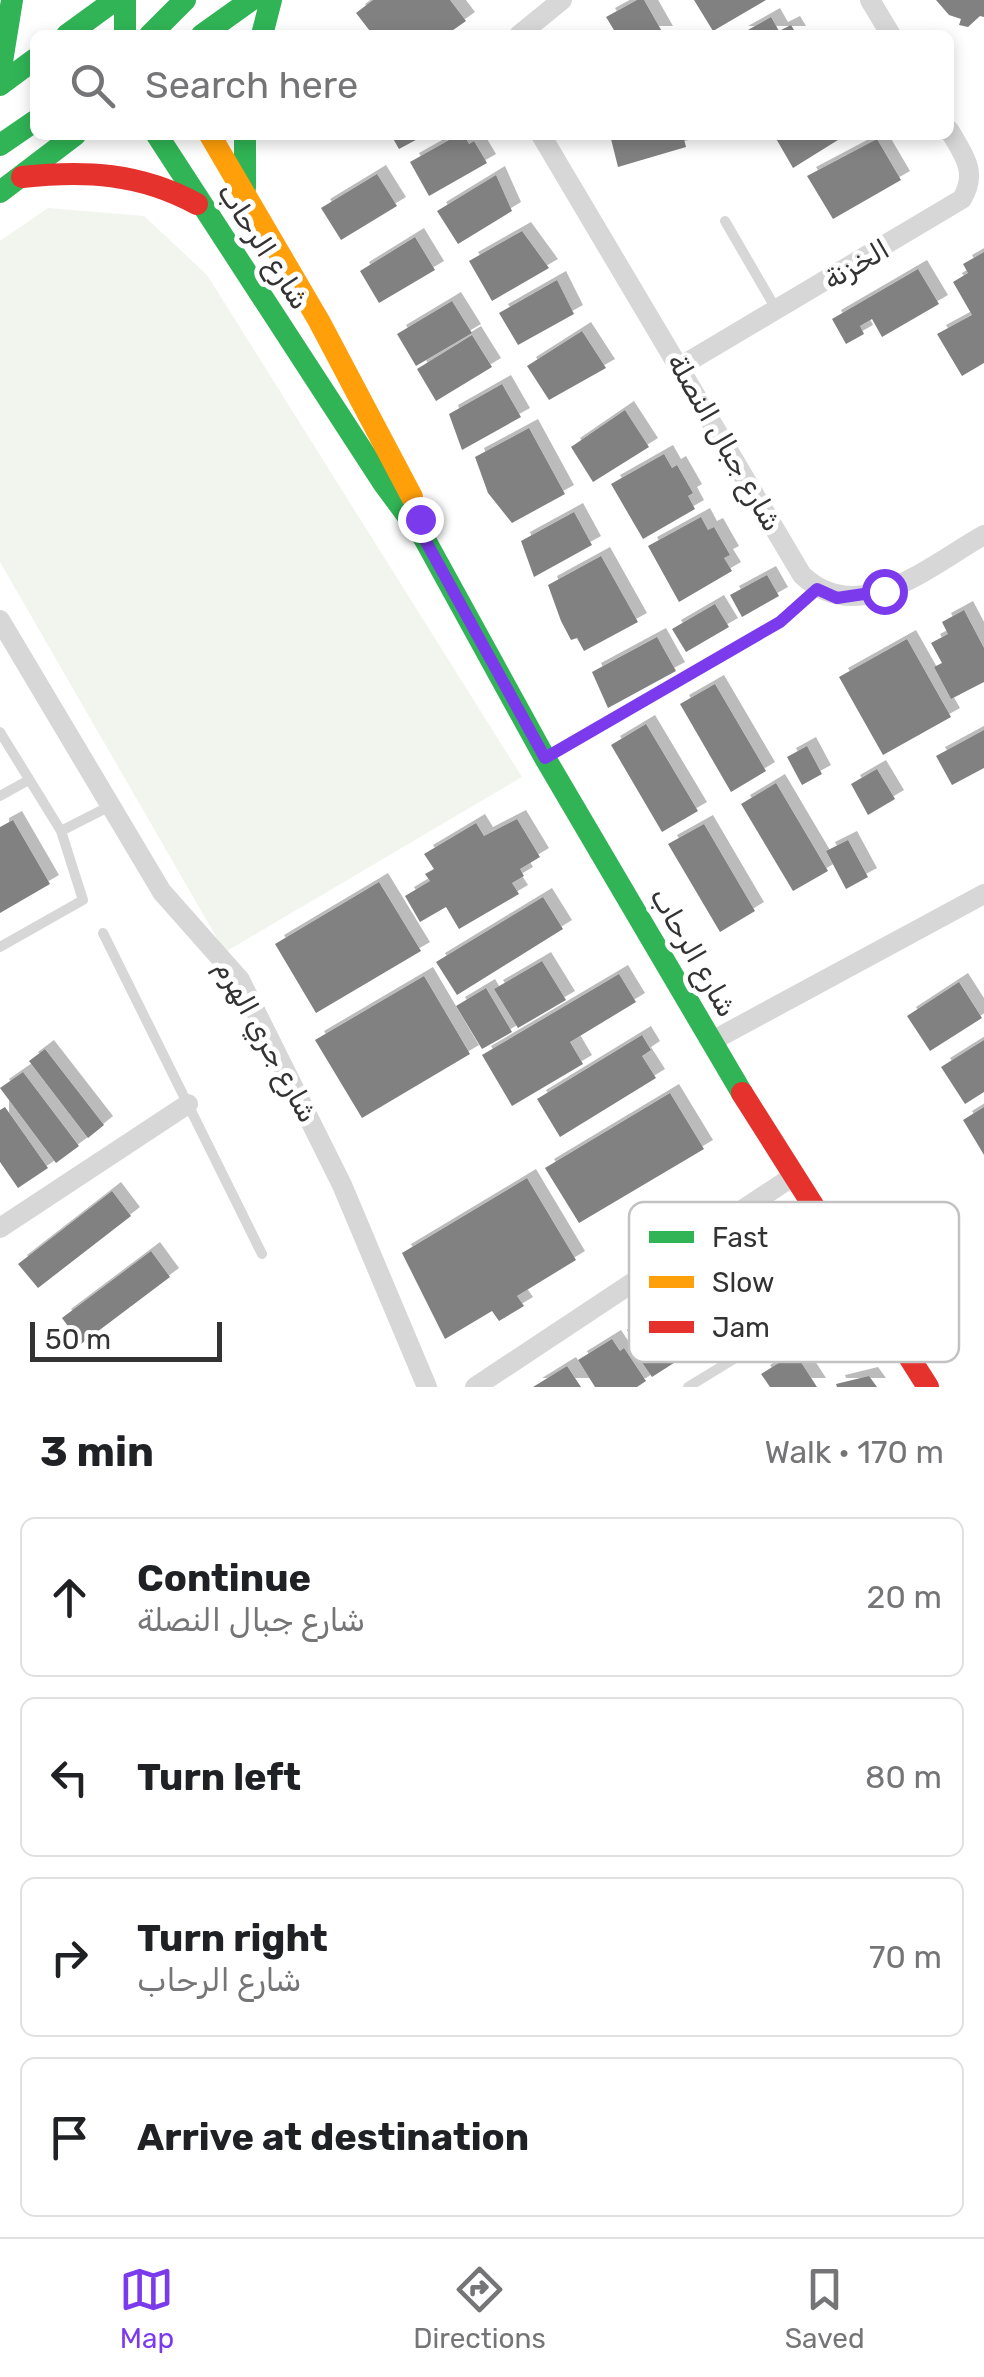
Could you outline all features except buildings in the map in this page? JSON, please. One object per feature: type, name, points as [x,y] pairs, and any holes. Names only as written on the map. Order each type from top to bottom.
[{"type":"street","points":[[0,74],[12,0]]},
{"type":"street","points":[[92,17],[115,0]]},
{"type":"street","points":[[125,30],[127,0]]},
{"type":"street","points":[[127,0],[146,30]]},
{"type":"street","points":[[154,30],[185,0]]},
{"type":"street","points":[[209,30],[251,0]]},
{"type":"street","points":[[263,30],[271,0]]},
{"type":"street","points":[[525,30],[562,0]]},
{"type":"street","points":[[870,0],[888,30]]},
{"type":"street","points":[[0,85],[30,63]]},
{"type":"street","points":[[0,145],[30,124]]},
{"type":"street","name":"الخزنة","points":[[682,366],[962,199],[972,183],[970,166],[954,139]]},
{"type":"street","points":[[0,192],[69,140]]},
{"type":"street","name":"شارع الرحاب","points":[[160,140],[200,206],[424,538],[545,758],[808,1202]]},
{"type":"street","name":"شارع الرحاب","points":[[213,140],[403,478],[424,538]]},
{"type":"street","points":[[245,140],[245,191]]},
{"type":"street","name":"شارع جبال النصلة","points":[[544,140],[682,366],[802,575],[817,589]]},
{"type":"street","points":[[22,177],[91,170],[121,174],[154,182],[200,206]]},
{"type":"street","points":[[817,589],[837,598],[884,591],[984,535]]},
{"type":"street","name":"شارع جري الهرم","points":[[0,620],[162,892],[240,980],[342,1184],[426,1387]]},
{"type":"street","points":[[712,1041],[984,895]]},
{"type":"street","points":[[0,1228],[188,1104]]},
{"type":"street","points":[[754,1202],[792,1177]]},
{"type":"street","points":[[476,1387],[629,1285]]},
{"type":"street","name":"شارع الرحاب","points":[[912,1362],[928,1387]]},
{"type":"lane","points":[[725,222],[777,310]]},
{"type":"lane","points":[[545,758],[780,622],[817,589]]},
{"type":"lane","points":[[0,732],[27,782],[61,831],[83,900],[0,947]]},
{"type":"lane","points":[[0,796],[27,782]]},
{"type":"lane","points":[[61,831],[112,805]]},
{"type":"lane","points":[[103,933],[262,1254]]},
{"type":"lane","points":[[688,1387],[729,1362]]},
{"type":"shaded area","points":[[48,208],[144,216],[207,275],[522,777],[225,952],[0,562],[0,241]]},
{"type":"traffic: fast","points":[[0,74],[12,0]]},
{"type":"traffic: fast","points":[[74,30],[115,0]]},
{"type":"traffic: fast","points":[[125,0],[125,30]]},
{"type":"traffic: fast","points":[[155,30],[185,0]]},
{"type":"traffic: fast","points":[[209,30],[251,0]]},
{"type":"traffic: fast","points":[[263,30],[271,0]]},
{"type":"traffic: fast","points":[[0,85],[30,63]]},
{"type":"traffic: fast","points":[[0,145],[30,124]]},
{"type":"traffic: fast","points":[[0,192],[68,140]]},
{"type":"traffic: fast","points":[[160,140],[384,484],[424,538],[545,758],[742,1093]]},
{"type":"traffic: fast","points":[[245,140],[245,188]]},
{"type":"traffic: slow","points":[[213,140],[319,321],[412,497]]},
{"type":"traffic: jam","points":[[22,177],[112,176],[154,186],[197,204]]},
{"type":"traffic: jam","points":[[742,1093],[811,1202]]},
{"type":"traffic: jam","points":[[912,1362],[928,1387]]},
{"type":"route","points":[[420,519],[424,538],[545,758],[780,622],[817,589],[837,598],[859,598],[884,591]]}]
